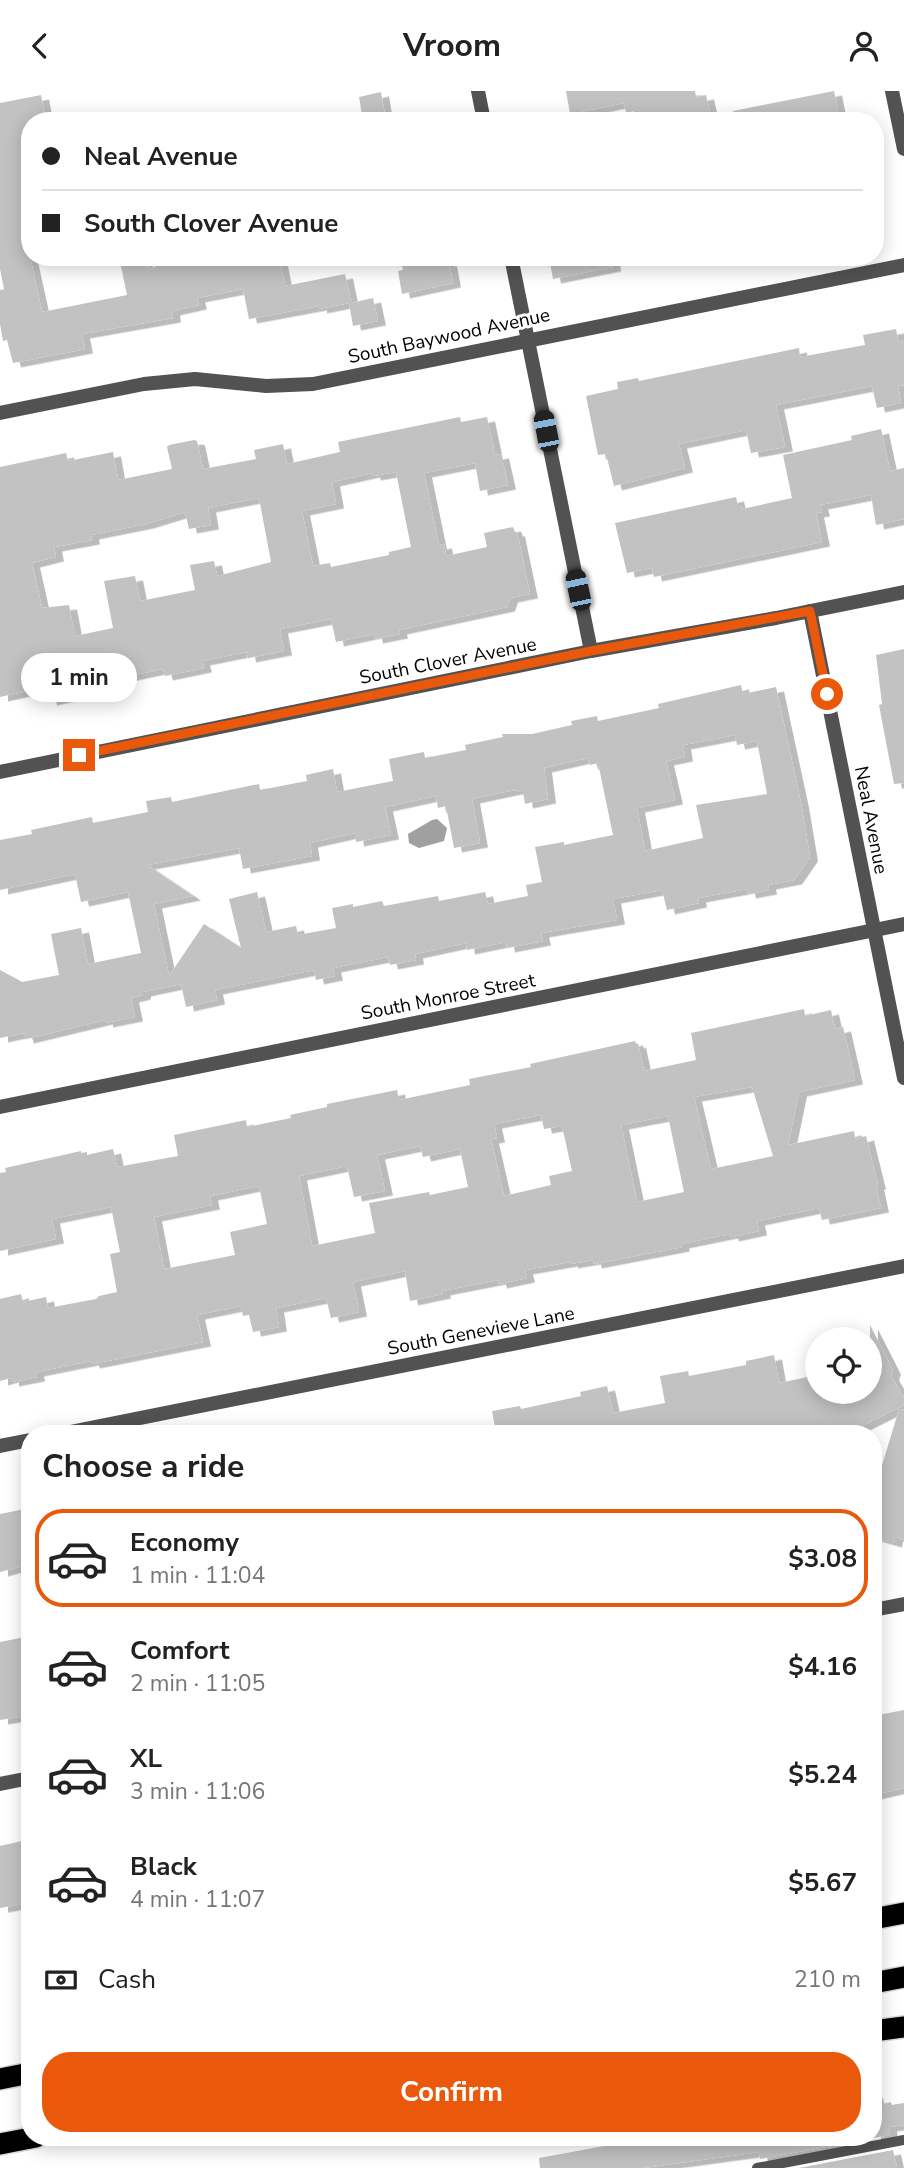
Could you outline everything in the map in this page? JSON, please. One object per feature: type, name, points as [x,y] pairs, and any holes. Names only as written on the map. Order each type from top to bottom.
[{"type":"highway","points":[[882,1917],[904,1913]]},
{"type":"highway","points":[[882,1981],[904,1977]]},
{"type":"highway","points":[[882,2030],[904,2027]]},
{"type":"highway","points":[[0,2079],[21,2075]]},
{"type":"highway","points":[[0,2144],[21,2140]]},
{"type":"street","points":[[478,91],[482,112]]},
{"type":"street","points":[[892,91],[904,149]]},
{"type":"street","name":"South Baywood Avenue","points":[[0,413],[144,384],[195,380],[266,386],[313,384],[904,265]]},
{"type":"street","points":[[513,266],[591,651]]},
{"type":"street","name":"South Clover Avenue","points":[[0,772],[591,651],[904,591]]},
{"type":"street","name":"Neal Avenue","points":[[810,611],[904,1078]]},
{"type":"street","name":"South Monroe Street","points":[[0,1107],[904,924]]},
{"type":"street","name":"South Genevieve Lane","points":[[105,1425],[904,1266]]},
{"type":"street","points":[[0,1446],[21,1442]]},
{"type":"street","points":[[882,1608],[904,1604]]},
{"type":"street","points":[[0,1784],[21,1780]]},
{"type":"lane","points":[[882,2144],[904,2140]]},
{"type":"lane","points":[[757,2168],[872,2146]]},
{"type":"shaded area","points":[[437,819],[447,828],[444,841],[419,848],[409,843],[408,834]]},
{"type":"building","points":[[566,91],[695,91],[696,97],[706,95],[710,112],[626,112],[624,103],[570,112]]},
{"type":"building","points":[[834,91],[838,112],[733,112]]},
{"type":"building","points":[[381,92],[384,112],[362,112],[359,97]]},
{"type":"building","points":[[41,95],[44,112],[21,112],[21,266],[32,266],[42,312],[127,295],[121,266],[148,266],[151,270],[156,266],[281,266],[285,286],[345,274],[351,303],[373,298],[378,321],[353,326],[349,303],[249,319],[243,289],[197,298],[199,305],[172,311],[173,318],[82,334],[85,349],[13,363],[7,340],[3,341],[0,324],[0,290],[4,289],[0,269],[0,103]]},
{"type":"building","points":[[402,266],[450,266],[453,283],[402,294],[398,271],[403,270]]},
{"type":"building","points":[[551,266],[613,266],[613,267],[553,279]]},
{"type":"building","points":[[896,329],[898,342],[904,340],[904,385],[898,386],[901,403],[877,408],[872,386],[776,405],[785,447],[751,453],[746,430],[679,444],[685,468],[614,486],[606,454],[598,455],[586,396],[618,389],[617,382],[638,378],[639,381],[799,348],[800,357],[865,345],[863,335]]},
{"type":"building","points":[[460,417],[461,422],[487,417],[495,455],[501,454],[508,485],[480,491],[475,463],[424,473],[439,545],[444,544],[446,556],[487,547],[484,533],[513,527],[517,532],[530,594],[510,598],[507,607],[399,630],[400,634],[375,639],[374,634],[336,642],[331,619],[280,629],[284,651],[248,658],[247,652],[202,661],[204,668],[165,676],[163,669],[120,678],[121,685],[49,701],[46,687],[0,697],[0,467],[66,453],[68,461],[113,452],[118,480],[172,469],[167,447],[194,440],[197,441],[203,469],[256,459],[254,450],[283,444],[287,464],[340,452],[338,442]],"holes":[[[396,472],[411,547],[389,552],[389,555],[331,567],[330,563],[313,566],[302,511],[336,504],[332,482],[372,473],[373,476]],[[259,498],[271,562],[217,576],[214,561],[190,565],[195,590],[140,601],[135,576],[104,581],[113,628],[75,636],[69,605],[42,608],[32,563],[56,557],[54,547],[92,540],[91,535],[146,524],[185,512],[189,529],[211,525],[208,508]]]},
{"type":"building","points":[[881,429],[890,471],[904,468],[904,519],[876,525],[871,495],[820,505],[822,512],[816,513],[822,542],[654,577],[652,568],[627,573],[615,523],[736,497],[738,506],[742,509],[792,498],[783,455],[852,440],[851,436]]},
{"type":"building","points":[[904,649],[904,783],[894,784],[879,705],[882,704],[876,655]]},
{"type":"building","points":[[741,685],[743,694],[776,687],[810,857],[794,880],[768,885],[769,890],[748,894],[747,889],[698,898],[699,903],[667,910],[662,890],[613,899],[617,920],[541,933],[543,941],[507,948],[506,942],[467,950],[466,943],[415,954],[416,960],[390,965],[388,957],[333,968],[335,976],[316,980],[314,970],[215,990],[217,1000],[186,1007],[181,984],[143,992],[143,995],[131,998],[135,1017],[105,1023],[105,1020],[26,1039],[24,1033],[0,1038],[0,970],[22,982],[59,975],[51,934],[81,928],[88,964],[141,953],[128,892],[81,902],[75,874],[0,890],[0,840],[32,834],[31,830],[92,817],[93,823],[148,812],[146,801],[171,797],[172,802],[259,784],[260,790],[307,781],[306,775],[333,769],[337,792],[393,781],[389,759],[424,752],[425,758],[466,750],[465,745],[503,737],[502,734],[532,734],[572,725],[571,721],[597,716],[598,721],[659,708],[658,704]],"holes":[[[735,735],[737,745],[757,741],[767,794],[696,805],[703,838],[645,851],[637,808],[675,800],[666,761],[685,757],[683,745]],[[588,758],[590,765],[598,763],[613,835],[564,845],[564,842],[535,847],[542,882],[526,885],[528,896],[488,904],[485,892],[439,901],[438,896],[384,906],[382,901],[353,907],[353,904],[332,908],[336,928],[298,935],[296,926],[266,932],[257,892],[229,899],[241,948],[204,924],[169,976],[154,904],[193,896],[147,865],[239,848],[243,869],[312,856],[310,843],[355,833],[356,842],[391,835],[385,807],[436,796],[438,808],[446,806],[454,848],[480,843],[472,799],[514,790],[523,792],[525,804],[548,799],[544,768]]]},
{"type":"building","points":[[804,1009],[805,1016],[831,1010],[835,1029],[843,1027],[855,1080],[799,1092],[788,1145],[854,1131],[855,1139],[866,1136],[881,1208],[822,1220],[819,1208],[757,1221],[759,1231],[731,1237],[730,1234],[681,1244],[682,1247],[594,1264],[593,1260],[570,1262],[525,1270],[527,1278],[499,1284],[498,1280],[442,1291],[443,1294],[410,1301],[405,1271],[353,1282],[359,1312],[331,1318],[326,1298],[276,1308],[279,1327],[253,1332],[249,1315],[243,1316],[241,1306],[197,1315],[203,1342],[36,1372],[37,1377],[11,1382],[11,1378],[0,1381],[0,1299],[21,1294],[23,1302],[46,1297],[48,1308],[117,1292],[110,1254],[120,1252],[111,1207],[52,1219],[56,1239],[0,1251],[0,1173],[6,1172],[5,1168],[81,1151],[87,1152],[87,1155],[113,1149],[117,1167],[178,1156],[174,1135],[246,1120],[247,1127],[291,1118],[290,1115],[327,1107],[327,1104],[397,1090],[399,1100],[470,1085],[469,1079],[531,1067],[530,1064],[635,1041],[638,1043],[644,1071],[696,1060],[691,1033]],"holes":[[[752,1087],[773,1156],[711,1169],[694,1097]],[[541,1115],[544,1129],[562,1126],[572,1171],[549,1176],[551,1185],[504,1196],[491,1139],[497,1138],[494,1124]],[[668,1116],[684,1192],[637,1202],[621,1125]],[[420,1146],[423,1157],[460,1149],[468,1187],[369,1203],[375,1233],[312,1246],[299,1176],[347,1166],[354,1197],[385,1191],[377,1155]],[[259,1186],[267,1224],[230,1232],[235,1255],[164,1269],[154,1217],[212,1205],[210,1196]]]},
{"type":"building","points":[[882,1348],[893,1370],[891,1376],[904,1398],[904,1405],[864,1425],[495,1425],[492,1411],[520,1406],[521,1409],[581,1396],[580,1392],[607,1386],[613,1413],[665,1403],[660,1376],[688,1371],[689,1376],[746,1365],[746,1361],[774,1355],[779,1383],[805,1378],[805,1404],[882,1404]]},
{"type":"building","points":[[899,1409],[904,1410],[904,1540],[895,1537],[894,1543],[882,1540],[882,1465]]},
{"type":"building","points":[[21,1510],[21,1566],[0,1572],[0,1514]]},
{"type":"building","points":[[21,1638],[21,1716],[0,1720],[0,1642]]},
{"type":"building","points":[[904,1710],[904,1788],[882,1793],[882,1714]]},
{"type":"building","points":[[21,1841],[21,1904],[0,1908],[0,1846]]},
{"type":"building","points":[[882,2098],[885,2106],[904,2103],[904,2125],[889,2127],[890,2135],[882,2136]]},
{"type":"building","points":[[604,2146],[830,2146],[760,2159],[759,2152],[643,2168],[540,2168],[539,2158]]},
{"type":"building","points":[[893,2150],[897,2168],[799,2168]]},
{"type":"route","points":[[79,755],[591,651],[810,611],[827,694]]}]
